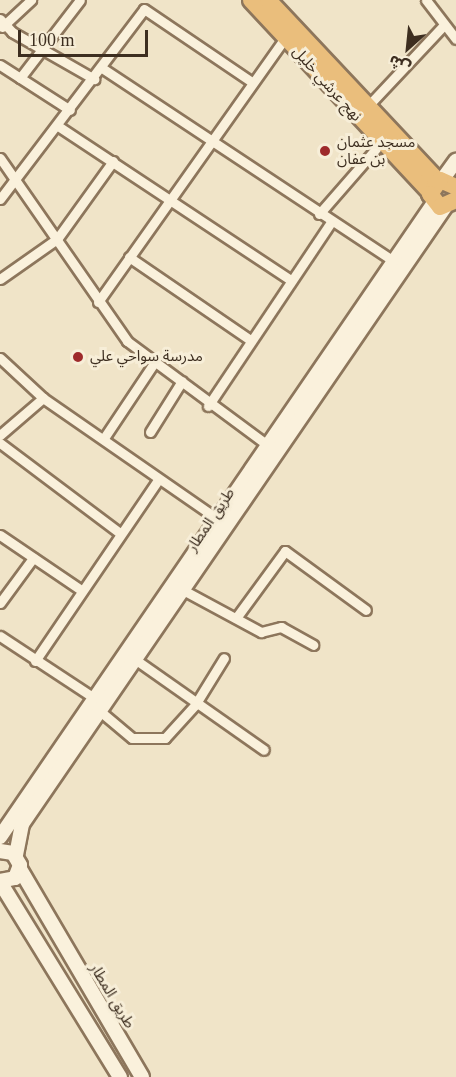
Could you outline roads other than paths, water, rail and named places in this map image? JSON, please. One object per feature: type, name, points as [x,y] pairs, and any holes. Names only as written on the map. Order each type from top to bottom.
[{"type":"highway","name":"نهج عرشي خليل","points":[[251,0],[381,143],[445,197]]},
{"type":"highway","name":"نهج عرشي خليل","points":[[268,0],[445,197]]},
{"type":"main road","name":"طريق المطار","points":[[142,1077],[66,951],[18,862],[22,824],[99,706],[445,197],[456,161]]},
{"type":"main road","name":"طريق المطار","points":[[2,828],[136,660],[183,590],[268,446],[400,265]]},
{"type":"main road","points":[[0,851],[18,862],[12,880],[0,881],[120,1077]]},
{"type":"main road","points":[[51,961],[66,951]]},
{"type":"main road","points":[[99,1043],[115,1033]]},
{"type":"street","points":[[31,0],[1,24],[94,79]]},
{"type":"street","points":[[20,78],[80,0]]},
{"type":"street","points":[[426,0],[443,26],[456,39]]},
{"type":"street","points":[[0,199],[17,182],[144,9],[252,82]]},
{"type":"street","points":[[366,108],[443,26]]},
{"type":"street","points":[[98,302],[209,138],[285,38]]},
{"type":"street","points":[[0,65],[70,110]]},
{"type":"street","points":[[102,68],[331,222],[400,265]]},
{"type":"street","points":[[58,126],[291,280]]},
{"type":"street","points":[[319,214],[381,143]]},
{"type":"street","points":[[0,158],[127,341],[154,363],[182,381],[208,406],[268,446]]},
{"type":"street","points":[[0,279],[57,239],[113,161]]},
{"type":"street","points":[[208,406],[331,222]]},
{"type":"street","points":[[129,257],[250,340]]},
{"type":"street","points":[[0,358],[43,398],[105,438],[158,480],[223,523]]},
{"type":"street","points":[[105,438],[154,363]]},
{"type":"street","points":[[150,432],[182,381]]},
{"type":"street","points":[[0,435],[43,398]]},
{"type":"street","points":[[0,443],[120,533]]},
{"type":"street","points":[[35,661],[81,590],[158,480]]},
{"type":"street","points":[[0,535],[81,590]]},
{"type":"street","points":[[236,618],[285,550],[366,610]]},
{"type":"street","points":[[0,603],[33,558]]},
{"type":"street","points":[[183,590],[264,633],[281,627],[313,645]]},
{"type":"street","points":[[0,636],[99,706],[127,735],[156,740],[174,733],[195,705],[224,658]]},
{"type":"street","points":[[136,660],[195,705],[264,750]]},
{"type":"place","name":"مسجد عثمان بن عفان","points":[[325,151]]},
{"type":"place","name":"مدرسة سواحي علي","points":[[78,357]]}]
